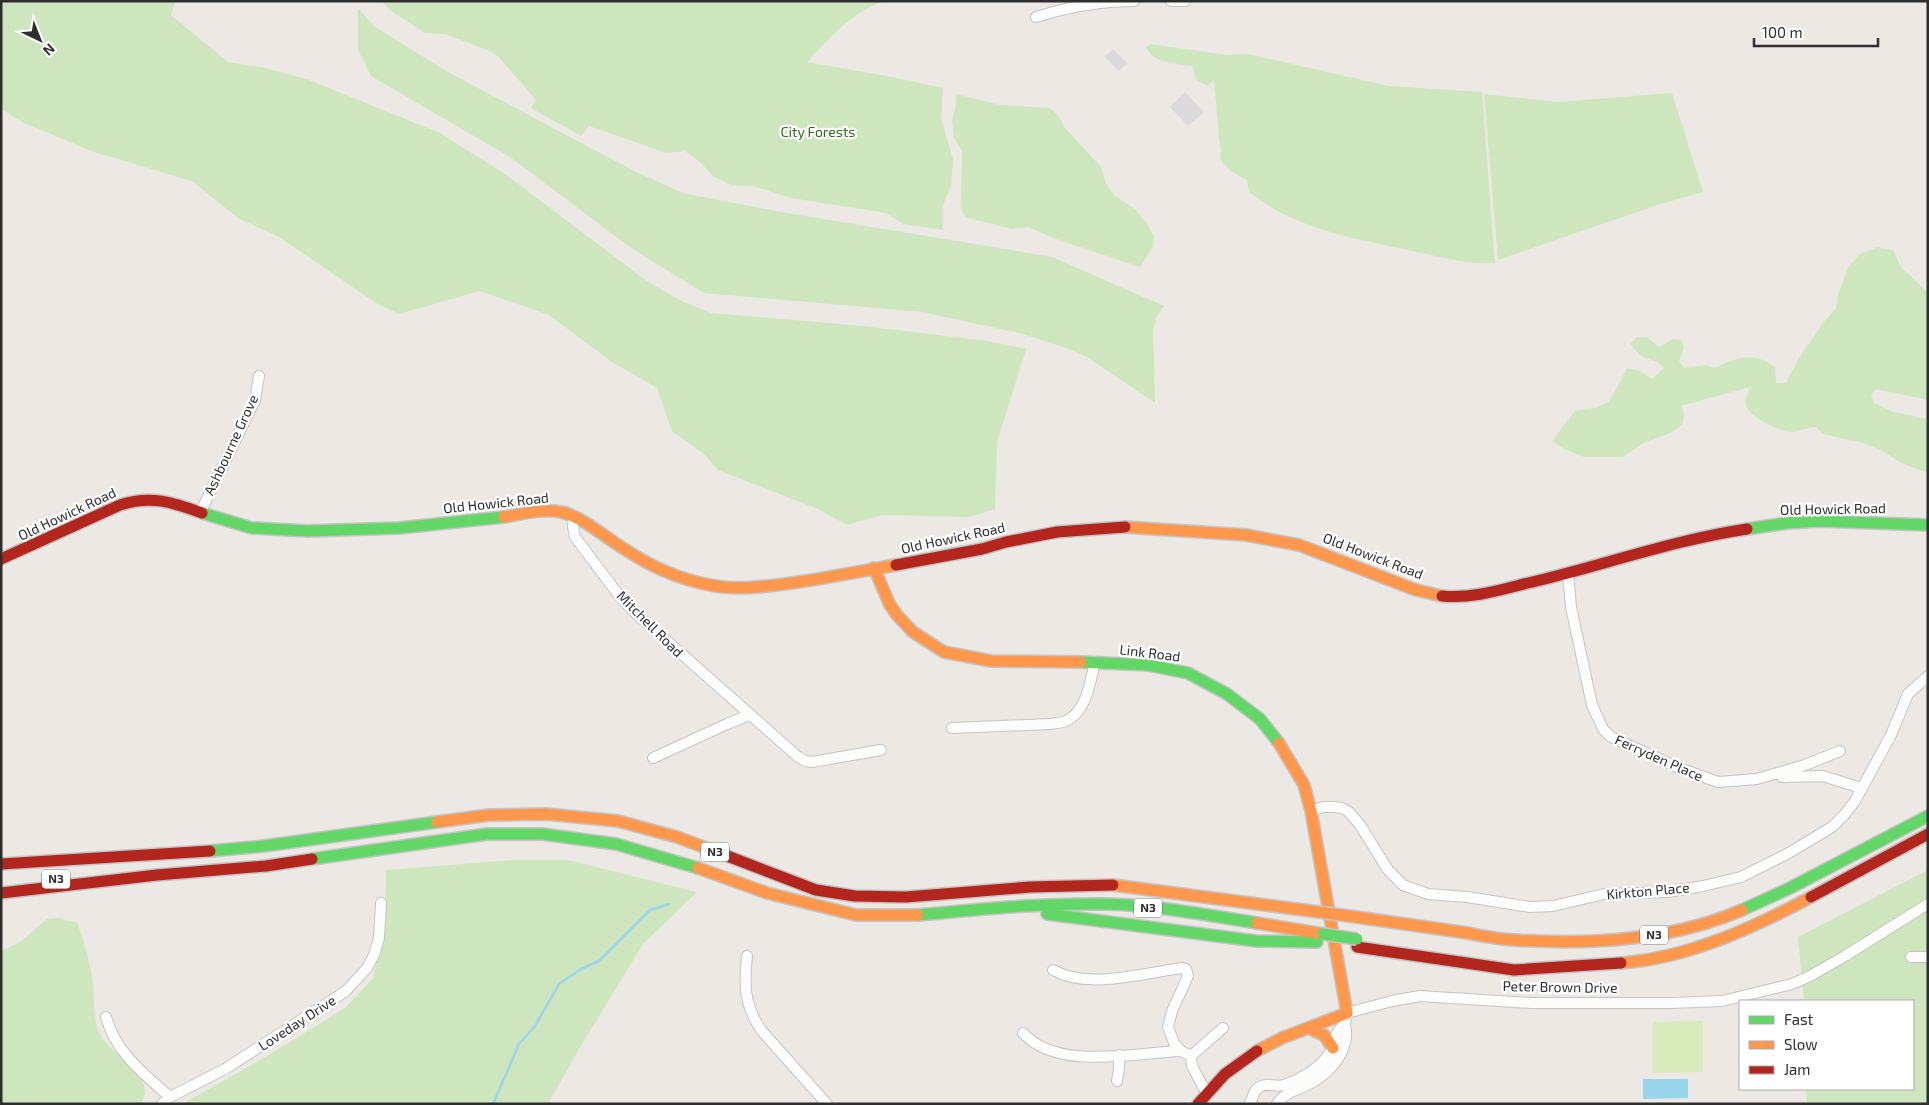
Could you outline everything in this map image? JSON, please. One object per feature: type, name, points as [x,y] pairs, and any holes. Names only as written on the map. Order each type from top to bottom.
[{"type":"main road","name":"Old Howick Road","points":[[1,559],[130,502],[150,499],[163,501],[229,523],[248,527],[320,531],[376,531],[549,511],[561,512],[574,517],[628,552],[666,572],[705,584],[745,588],[819,579],[982,549],[1006,542],[1057,532],[1117,526],[1246,534],[1299,545],[1416,590],[1448,597],[1473,596],[1568,574],[1681,542],[1777,524],[1844,521],[1928,524]]},
{"type":"main road","name":"Link Road","points":[[874,568],[890,605],[897,615],[913,632],[944,652],[990,661],[1095,662],[1148,665],[1188,673],[1227,694],[1260,719],[1272,734],[1304,786],[1311,811],[1347,1013]]},
{"type":"main road","name":"N3","points":[[1,864],[176,854],[254,847],[489,815],[546,814],[618,822],[677,837],[816,890],[855,896],[906,897],[1030,887],[1109,885],[1320,912],[1513,940],[1578,941],[1628,939],[1663,933],[1723,918],[1782,891],[1928,816]]},
{"type":"main road","name":"N3","points":[[1,883],[110,879],[266,866],[487,834],[542,834],[616,844],[709,872],[767,893],[856,915],[907,916],[1030,905],[1107,904],[1188,912],[1323,938],[1518,966],[1575,967],[1631,962],[1676,954],[1725,938],[1798,904],[1928,834]]},
{"type":"main road","points":[[1,893],[110,879]]},
{"type":"main road","points":[[972,910],[1024,912],[1096,919],[1256,941],[1323,938]]},
{"type":"main road","name":"Peter Brown Drive","points":[[1198,1104],[1206,1092],[1228,1071],[1257,1052],[1282,1038],[1347,1013]]},
{"type":"main road","points":[[1308,1028],[1329,1038],[1333,1048]]},
{"type":"street","points":[[1036,16],[1116,1],[1134,1]]},
{"type":"street","points":[[1171,1],[1185,1]]},
{"type":"street","name":"Ashbourne Grove","points":[[200,513],[255,400],[259,376]]},
{"type":"street","name":"Mitchell Road","points":[[574,517],[575,537],[621,598],[749,715],[805,761],[812,762],[881,750]]},
{"type":"street","name":"Ferryden Place","points":[[1568,574],[1580,652],[1592,705],[1603,729],[1611,737],[1709,780],[1718,782],[1794,776],[1823,776],[1861,788]]},
{"type":"street","points":[[952,728],[1065,722],[1076,714],[1083,704],[1095,662]]},
{"type":"street","name":"Kirkton Place","points":[[1311,811],[1322,807],[1333,807],[1342,808],[1349,812],[1360,824],[1388,870],[1403,885],[1428,894],[1467,897],[1530,907],[1553,906],[1604,894],[1668,892],[1741,877],[1787,854],[1832,827],[1850,808],[1891,735],[1908,694],[1928,676]]},
{"type":"street","points":[[653,758],[749,715]]},
{"type":"street","name":"Ferryden Place","points":[[1757,779],[1805,765],[1840,751]]},
{"type":"street","name":"Loveday Drive","points":[[166,1100],[225,1069],[346,991],[367,968],[374,955],[379,938],[382,903]]},
{"type":"street","name":"Peter Brown Drive","points":[[1347,1013],[1420,996],[1531,1003],[1652,1004],[1722,1002],[1783,986],[1810,976],[1928,904]]},
{"type":"street","points":[[747,956],[744,982],[747,1002],[752,1016],[761,1030],[827,1104]]},
{"type":"street","points":[[1911,957],[1928,957]]},
{"type":"street","points":[[1054,970],[1063,976],[1076,979],[1116,978],[1171,969],[1186,969],[1188,976],[1172,1011],[1168,1027],[1180,1051]]},
{"type":"street","points":[[1276,1104],[1284,1094],[1306,1086],[1324,1074],[1346,1044],[1348,1035],[1346,1025],[1347,1013]]},
{"type":"street","points":[[106,1017],[110,1030],[125,1056],[166,1100]]},
{"type":"street","points":[[1248,1104],[1252,1101],[1254,1091],[1260,1086],[1267,1084],[1283,1085],[1308,1074],[1328,1056],[1333,1048],[1337,1034],[1346,1025]]},
{"type":"street","points":[[1191,1056],[1223,1028]]},
{"type":"street","points":[[1023,1033],[1031,1042],[1042,1049],[1058,1054],[1119,1055],[1180,1051],[1191,1056]]},
{"type":"street","points":[[1117,1081],[1119,1055]]},
{"type":"street","points":[[1191,1056],[1192,1066],[1206,1092]]},
{"type":"shaded area","points":[[1113,49],[1127,63],[1119,71],[1105,57]]},
{"type":"shaded area","points":[[1185,92],[1204,112],[1188,126],[1170,107]]},
{"type":"green space","points":[[1,1],[175,1],[171,15],[228,62],[266,68],[309,80],[440,133],[505,174],[648,282],[684,302],[711,313],[863,326],[987,341],[1026,349],[997,442],[995,509],[968,517],[882,515],[847,525],[818,509],[718,470],[705,455],[672,431],[657,388],[612,362],[549,315],[480,291],[399,314],[376,303],[279,237],[238,218],[192,181],[94,152],[24,123],[1,109]]},
{"type":"green space","name":"City Forests","points":[[381,1],[885,1],[862,11],[852,18],[807,62],[943,88],[941,117],[953,160],[951,187],[943,205],[943,230],[903,224],[886,213],[791,198],[753,186],[731,185],[713,176],[700,162],[685,151],[666,153],[589,126],[581,136],[531,108],[536,100],[499,57],[490,51],[445,34],[425,33],[394,13]]},
{"type":"green space","points":[[358,8],[375,27],[448,72],[634,171],[683,193],[781,212],[1052,257],[1164,306],[1156,318],[1153,331],[1155,403],[1087,357],[1064,347],[1019,333],[922,312],[704,293],[631,248],[510,157],[371,76],[358,50]]},
{"type":"green space","points":[[1150,44],[1228,55],[1248,54],[1389,86],[1482,92],[1495,263],[1455,260],[1343,235],[1307,224],[1271,207],[1249,192],[1247,180],[1229,170],[1220,159],[1221,149],[1214,79],[1208,86],[1196,80],[1192,66],[1160,60],[1146,48]]},
{"type":"green space","points":[[1672,93],[1703,192],[1657,205],[1498,260],[1484,94],[1558,102]]},
{"type":"green space","points":[[956,94],[1000,105],[1050,108],[1058,116],[1065,128],[1101,167],[1106,184],[1114,195],[1135,209],[1148,225],[1154,237],[1153,247],[1140,267],[1056,239],[1028,227],[1012,229],[965,217],[961,207],[962,151],[954,138],[952,119],[956,105]]},
{"type":"green space","points":[[1878,247],[1893,250],[1901,267],[1928,293],[1928,400],[1876,389],[1871,395],[1874,403],[1893,412],[1928,419],[1928,473],[1901,463],[1883,451],[1863,443],[1823,434],[1816,427],[1788,432],[1774,427],[1753,415],[1746,406],[1746,398],[1750,387],[1681,406],[1684,415],[1682,425],[1672,432],[1642,444],[1623,457],[1584,457],[1564,449],[1552,441],[1575,411],[1595,408],[1609,402],[1627,368],[1640,371],[1652,379],[1664,368],[1657,362],[1641,356],[1630,344],[1637,337],[1647,337],[1659,347],[1673,339],[1681,340],[1684,347],[1679,361],[1684,368],[1706,365],[1714,368],[1737,359],[1760,359],[1775,367],[1776,383],[1786,383],[1799,358],[1823,323],[1836,308],[1839,292],[1848,267],[1860,254]]},
{"type":"green space","points":[[512,860],[568,860],[697,892],[643,944],[548,1104],[182,1104],[264,1058],[345,1008],[373,978],[385,928],[386,870]]},
{"type":"green space","points":[[1928,870],[1928,1104],[1807,1104],[1806,1090],[1914,1090],[1914,1000],[1804,1000],[1798,937]]},
{"type":"green space","points":[[59,918],[77,923],[85,946],[93,983],[96,1021],[99,1033],[104,1041],[138,1074],[143,1083],[145,1093],[141,1104],[1,1104],[1,951],[20,942],[47,919]]},
{"type":"green space","points":[[1703,1021],[1703,1072],[1653,1073],[1653,1022]]},
{"type":"water","points":[[1643,1079],[1688,1079],[1688,1098],[1643,1099]]},
{"type":"waterway","points":[[493,1104],[519,1044],[535,1026],[559,984],[581,969],[599,961],[650,910],[669,904]]},
{"type":"traffic: fast","points":[[202,513],[252,528],[308,531],[399,528],[504,517]]},
{"type":"traffic: fast","points":[[1747,529],[1787,523],[1820,521],[1928,525]]},
{"type":"traffic: fast","points":[[1081,662],[1148,665],[1188,673],[1227,694],[1260,719],[1279,743]]},
{"type":"traffic: fast","points":[[1742,910],[1790,888],[1928,816]]},
{"type":"traffic: fast","points":[[210,851],[264,846],[437,822]]},
{"type":"traffic: fast","points":[[312,859],[487,834],[542,834],[616,844],[698,868]]},
{"type":"traffic: fast","points":[[918,915],[1035,905],[1105,904],[1162,908],[1257,923]]},
{"type":"traffic: fast","points":[[1047,914],[1256,941],[1317,942]]},
{"type":"traffic: fast","points":[[1323,934],[1357,939]]},
{"type":"traffic: slow","points":[[504,517],[547,511],[569,514],[654,566],[674,575],[716,586],[738,588],[770,586],[896,565]]},
{"type":"traffic: slow","points":[[1125,527],[1246,535],[1299,545],[1416,590],[1442,596]]},
{"type":"traffic: slow","points":[[874,568],[890,605],[897,615],[913,632],[944,652],[991,661],[1081,662]]},
{"type":"traffic: slow","points":[[1257,1051],[1282,1038],[1347,1013],[1311,811],[1304,785],[1279,743]]},
{"type":"traffic: slow","points":[[437,822],[489,815],[546,814],[618,821],[677,837],[717,852]]},
{"type":"traffic: slow","points":[[698,868],[767,893],[856,915],[918,915]]},
{"type":"traffic: slow","points":[[1113,885],[1319,912]]},
{"type":"traffic: slow","points":[[1621,963],[1671,955],[1719,940],[1766,920],[1811,897]]},
{"type":"traffic: slow","points":[[1356,917],[1501,939],[1572,942],[1601,941],[1659,934],[1715,920],[1742,910]]},
{"type":"traffic: slow","points":[[1319,912],[1356,917]]},
{"type":"traffic: slow","points":[[1257,923],[1323,934]]},
{"type":"traffic: slow","points":[[1308,1028],[1324,1035],[1333,1048]]},
{"type":"traffic: jam","points":[[1,559],[120,505],[131,502],[142,500],[161,501],[202,513]]},
{"type":"traffic: jam","points":[[896,565],[982,549],[1006,542],[1057,532],[1125,527]]},
{"type":"traffic: jam","points":[[1442,596],[1475,595],[1496,591],[1664,546],[1747,529]]},
{"type":"traffic: jam","points":[[1811,897],[1928,834]]},
{"type":"traffic: jam","points":[[1,864],[210,851]]},
{"type":"traffic: jam","points":[[717,852],[816,890],[855,896],[906,897],[1030,887],[1113,885]]},
{"type":"traffic: jam","points":[[1,893],[157,875],[266,866],[312,859]]},
{"type":"traffic: jam","points":[[1357,947],[1514,970],[1621,963]]},
{"type":"traffic: jam","points":[[1198,1104],[1225,1074],[1257,1051]]}]
